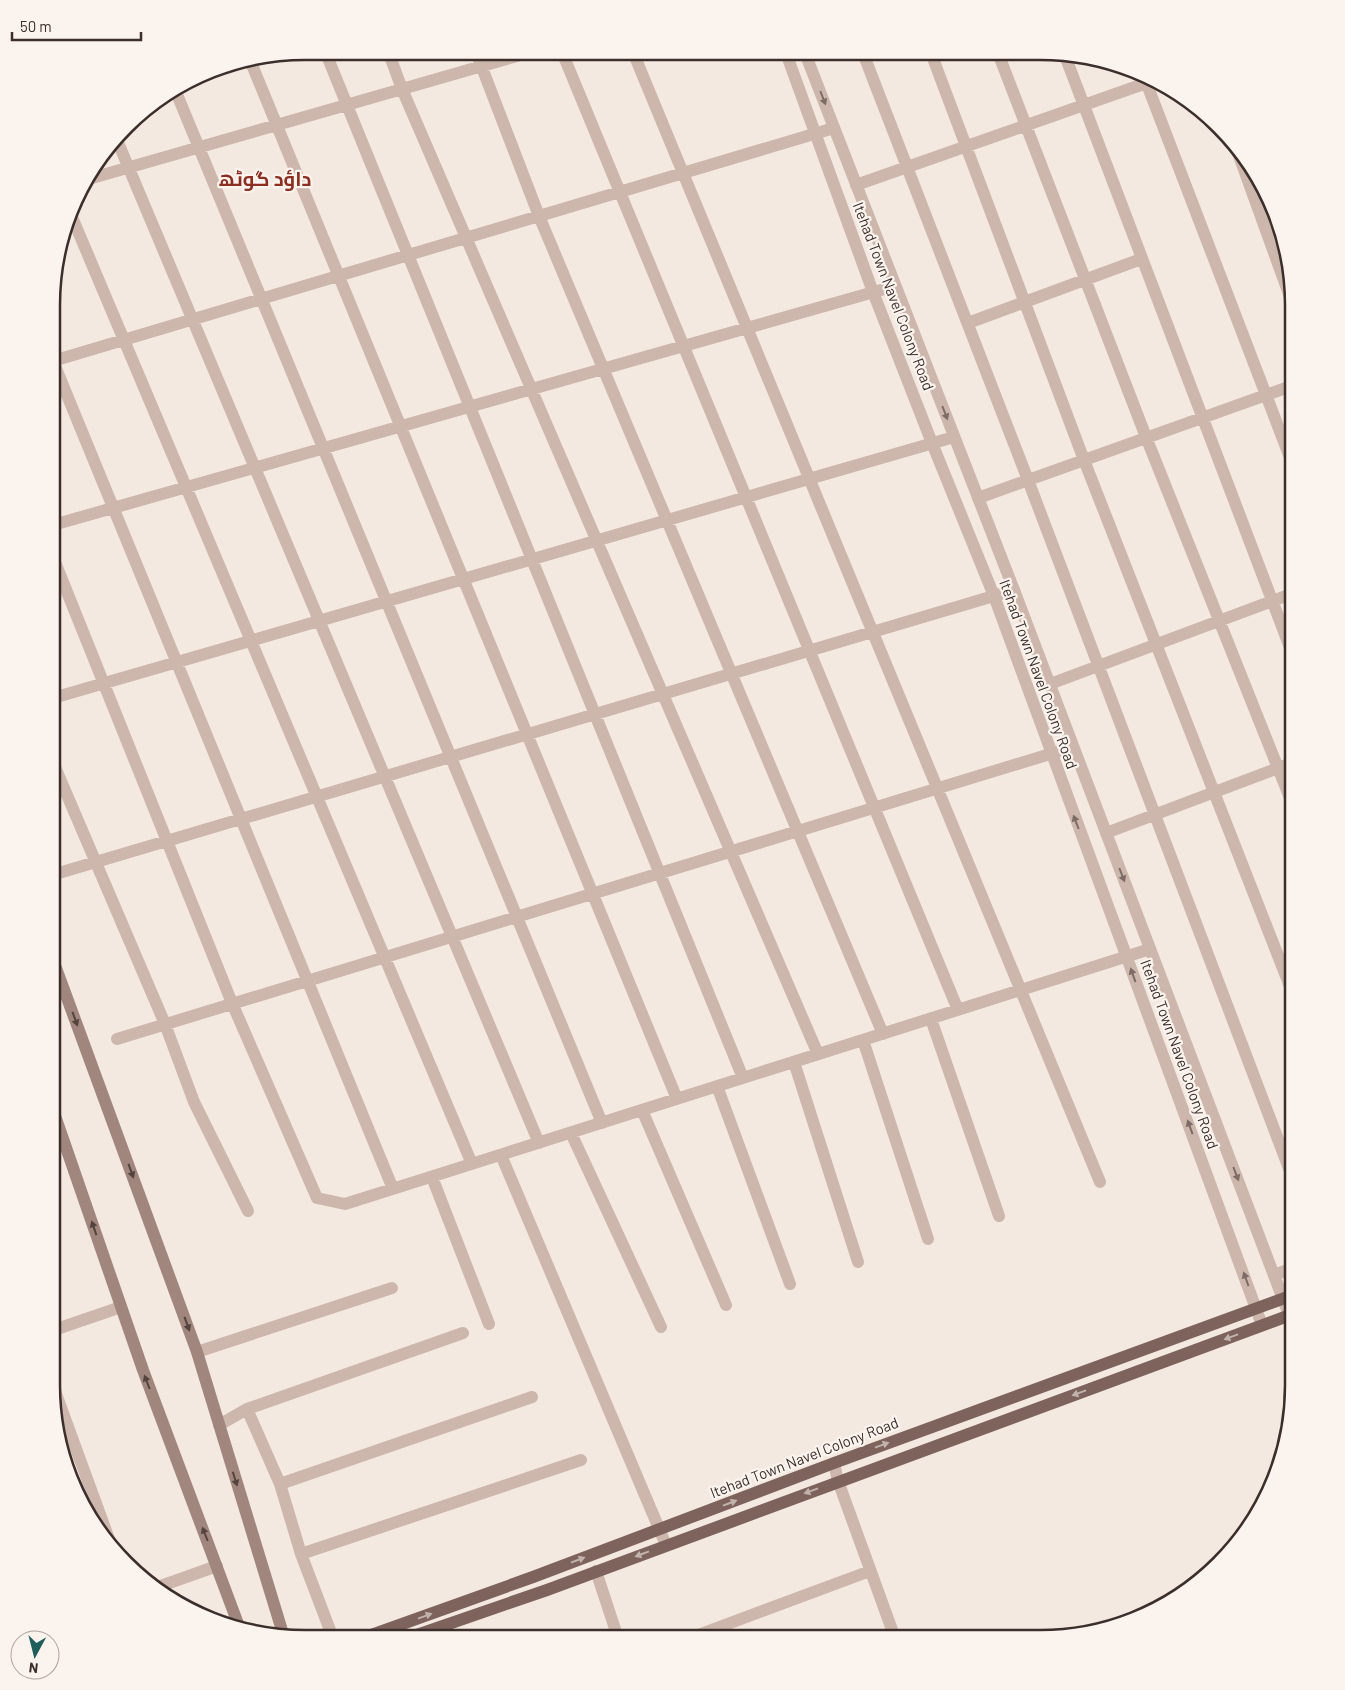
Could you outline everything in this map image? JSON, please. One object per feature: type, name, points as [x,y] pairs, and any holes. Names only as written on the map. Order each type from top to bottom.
[{"type":"main road","points":[[60,978],[197,1352],[281,1629]]},
{"type":"main road","points":[[60,1130],[143,1370],[237,1620]]},
{"type":"main road","name":"Itehad Town Navel Colony Road","points":[[385,1630],[661,1529],[834,1462],[1285,1298]]},
{"type":"main road","name":"Itehad Town Navel Colony Road","points":[[430,1630],[596,1571],[1285,1316]]},
{"type":"street","points":[[329,60],[743,1078]]},
{"type":"street","points":[[391,60],[818,1054]]},
{"type":"street","points":[[479,60],[539,216],[602,369],[883,1034]]},
{"type":"street","points":[[96,177],[502,60]]},
{"type":"street","points":[[565,60],[958,1010]]},
{"type":"street","points":[[636,60],[1100,1182]]},
{"type":"street","name":"Itehad Town Navel Colony Road","points":[[789,60],[873,292],[994,596],[1262,1326]]},
{"type":"street","name":"Itehad Town Navel Colony Road","points":[[808,60],[1014,590],[1274,1275],[1285,1292]]},
{"type":"street","points":[[866,60],[1028,480],[1285,1158]]},
{"type":"street","points":[[934,60],[1084,460],[1285,974]]},
{"type":"street","points":[[1001,60],[1146,438],[1285,786]]},
{"type":"street","points":[[1067,62],[1285,635]]},
{"type":"street","points":[[252,66],[677,1099]]},
{"type":"street","points":[[856,185],[1083,105],[1141,82]]},
{"type":"street","points":[[1151,87],[1285,445]]},
{"type":"street","points":[[178,96],[602,1123]]},
{"type":"street","points":[[60,359],[834,128]]},
{"type":"street","points":[[119,145],[539,1143]]},
{"type":"street","points":[[1244,168],[1283,279]]},
{"type":"street","points":[[74,223],[472,1164]]},
{"type":"street","points":[[968,323],[1142,259]]},
{"type":"street","points":[[60,522],[895,286]]},
{"type":"street","points":[[60,378],[393,1189]]},
{"type":"street","points":[[978,498],[1285,389]]},
{"type":"street","points":[[60,696],[954,436]]},
{"type":"street","points":[[60,575],[232,1004],[317,1198],[345,1204],[1150,949]]},
{"type":"street","points":[[60,873],[1014,590]]},
{"type":"street","points":[[1050,684],[1285,596]]},
{"type":"street","points":[[117,1038],[1073,747]]},
{"type":"street","points":[[1106,834],[1285,765]]},
{"type":"street","points":[[60,779],[165,1024],[194,1102],[248,1211]]},
{"type":"street","points":[[930,1019],[999,1216]]},
{"type":"street","points":[[862,1040],[928,1239]]},
{"type":"street","points":[[794,1062],[858,1262]]},
{"type":"street","points":[[717,1086],[790,1284]]},
{"type":"street","points":[[642,1110],[726,1306]]},
{"type":"street","points":[[571,1132],[661,1327]]},
{"type":"street","points":[[501,1155],[661,1529],[666,1545]]},
{"type":"street","points":[[432,1177],[489,1324]]},
{"type":"street","points":[[1274,1275],[1285,1271]]},
{"type":"street","points":[[197,1352],[392,1288]]},
{"type":"street","points":[[60,1328],[121,1307]]},
{"type":"street","points":[[219,1425],[247,1409],[463,1333]]},
{"type":"street","points":[[280,1484],[532,1397]]},
{"type":"street","points":[[61,1409],[104,1525]]},
{"type":"street","points":[[247,1409],[280,1484],[301,1554],[330,1630]]},
{"type":"street","points":[[301,1554],[581,1460]]},
{"type":"street","points":[[834,1462],[838,1481],[892,1630]]},
{"type":"street","points":[[164,1585],[217,1566]]},
{"type":"street","points":[[596,1571],[615,1630]]},
{"type":"street","points":[[711,1630],[870,1571]]},
{"type":"district","name":"داؤد گوٹھ","points":[[265,178]]}]
